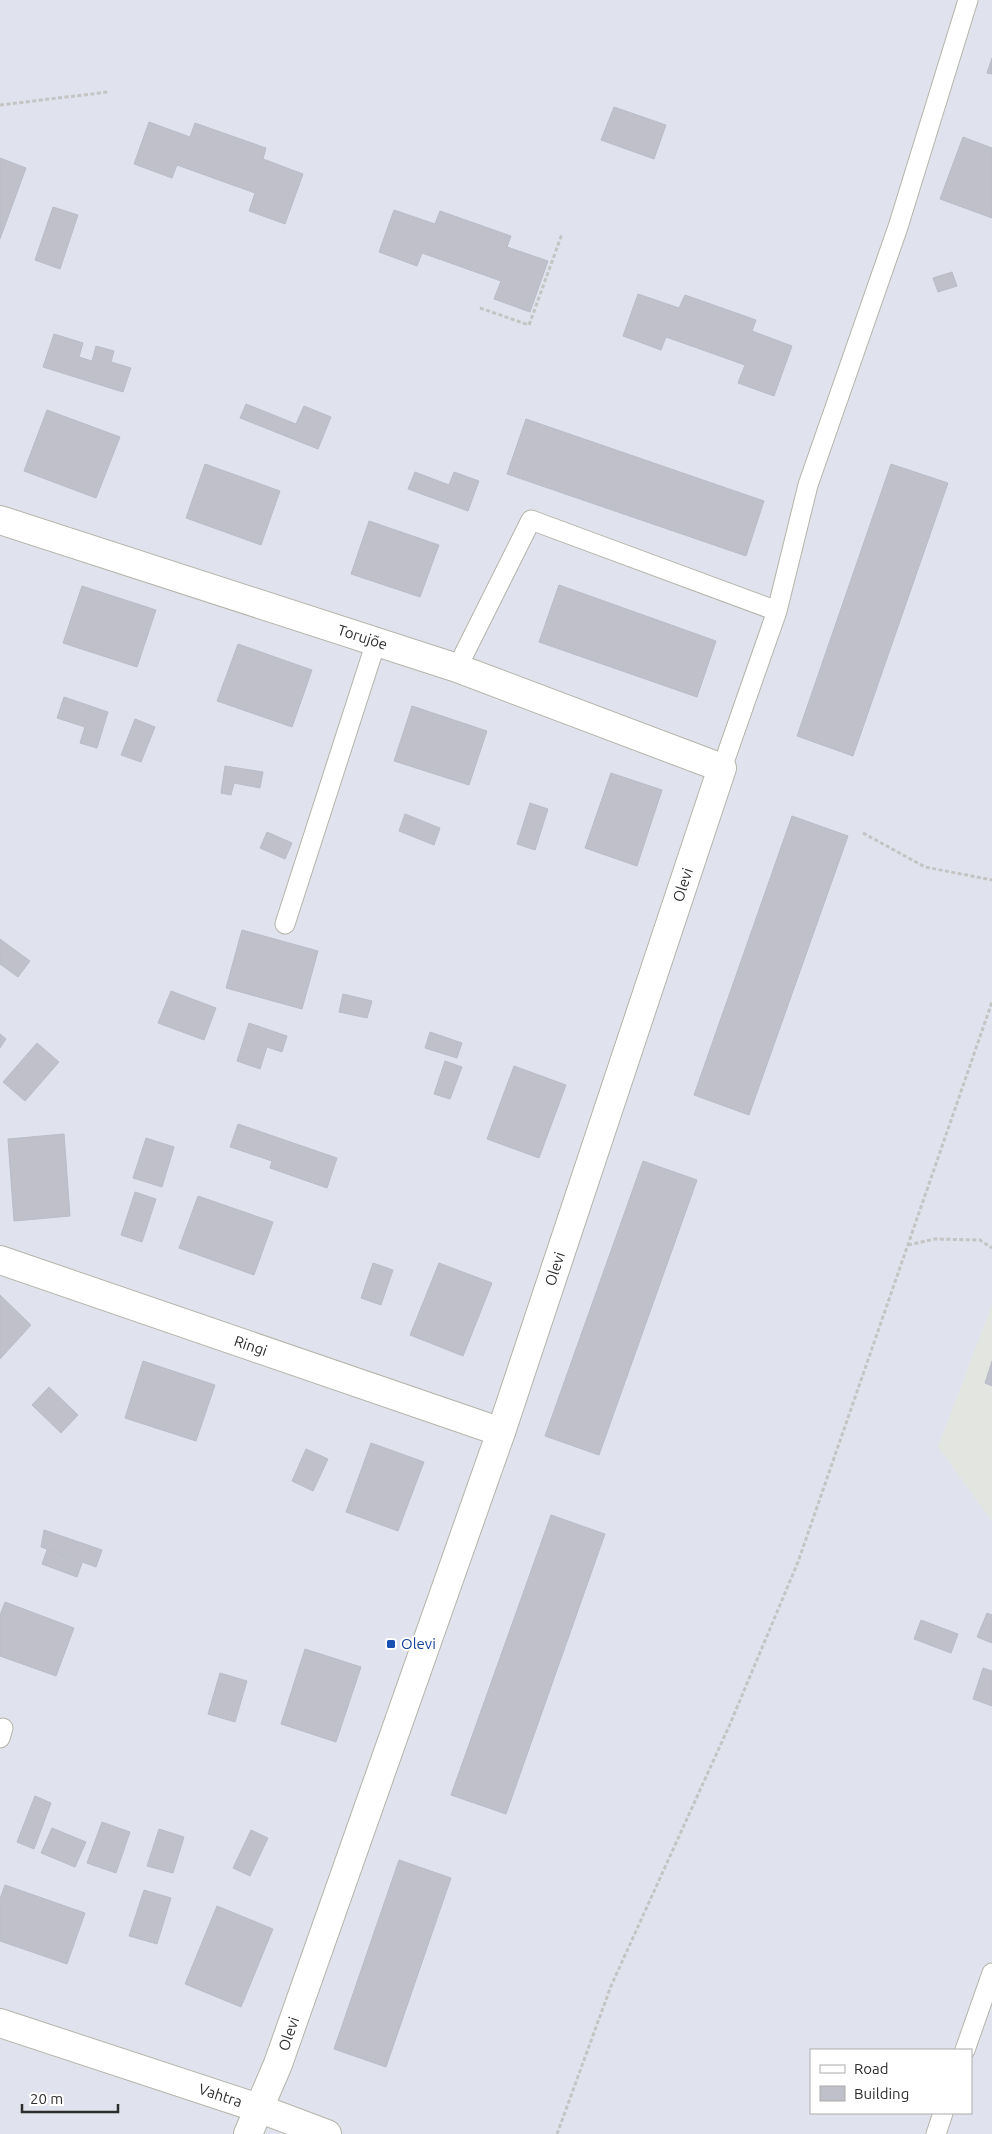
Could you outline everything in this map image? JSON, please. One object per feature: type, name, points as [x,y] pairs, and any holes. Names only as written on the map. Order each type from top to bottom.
[{"type":"street","name":"Torujõe","points":[[0,520],[457,668],[722,768]]},
{"type":"street","name":"Olevi","points":[[248,2134],[278,2064],[501,1432],[722,768]]},
{"type":"street","name":"Ringi","points":[[0,1260],[501,1432]]},
{"type":"street","name":"Vahtra","points":[[0,2023],[258,2108],[327,2134]]},
{"type":"lane","points":[[722,768],[777,611],[808,485],[898,227],[968,0]]},
{"type":"lane","points":[[457,668],[531,520],[777,611]]},
{"type":"lane","points":[[285,924],[376,642]]},
{"type":"lane","points":[[965,2049],[992,1973]]},
{"type":"lane","points":[[936,2134],[943,2114]]},
{"type":"path","points":[[0,105],[108,92]]},
{"type":"path","points":[[480,308],[529,324],[562,234]]},
{"type":"path","points":[[863,833],[925,867],[992,880]]},
{"type":"path","points":[[556,2134],[611,1986],[726,1733],[798,1562],[992,1002]]},
{"type":"path","points":[[908,1245],[935,1239],[980,1240],[992,1248]]},
{"type":"shaded area","points":[[992,1305],[992,1521],[938,1447]]},
{"type":"building","points":[[992,58],[992,74],[987,73]]},
{"type":"building","points":[[614,107],[666,125],[654,159],[601,140]]},
{"type":"building","points":[[149,122],[190,137],[195,123],[266,148],[263,159],[303,174],[285,224],[249,211],[255,193],[177,165],[172,178],[134,164]]},
{"type":"building","points":[[963,137],[992,148],[992,218],[940,199]]},
{"type":"building","points":[[0,158],[26,168],[0,239]]},
{"type":"building","points":[[53,207],[78,215],[60,269],[35,260]]},
{"type":"building","points":[[394,210],[435,224],[440,211],[511,236],[507,247],[548,261],[530,312],[494,299],[501,281],[422,253],[417,266],[379,252]]},
{"type":"building","points":[[952,272],[957,286],[938,292],[933,278]]},
{"type":"building","points":[[638,294],[679,308],[685,295],[756,320],[752,331],[792,346],[774,396],[738,383],[745,365],[666,337],[661,350],[623,336]]},
{"type":"building","points":[[54,334],[83,343],[79,357],[92,361],[96,346],[114,351],[111,362],[131,368],[123,392],[43,367]]},
{"type":"building","points":[[246,404],[296,424],[304,406],[331,417],[318,449],[240,418]]},
{"type":"building","points":[[47,410],[120,437],[96,498],[24,471]]},
{"type":"building","points":[[526,419],[764,501],[746,556],[507,474]]},
{"type":"building","points":[[205,464],[280,491],[261,545],[186,518]]},
{"type":"building","points":[[891,464],[948,483],[853,756],[797,736]]},
{"type":"building","points":[[415,472],[449,485],[454,472],[479,481],[468,511],[408,489]]},
{"type":"building","points":[[369,521],[439,545],[420,597],[351,574]]},
{"type":"building","points":[[559,585],[716,641],[697,697],[539,642]]},
{"type":"building","points":[[82,586],[156,610],[137,667],[63,643]]},
{"type":"building","points":[[238,644],[312,670],[292,727],[217,701]]},
{"type":"building","points":[[64,697],[108,712],[97,748],[80,743],[85,727],[57,718]]},
{"type":"building","points":[[412,706],[487,731],[469,785],[394,761]]},
{"type":"building","points":[[135,719],[155,727],[141,762],[121,755]]},
{"type":"building","points":[[225,766],[263,772],[260,788],[234,783],[231,795],[221,793]]},
{"type":"building","points":[[611,773],[662,790],[637,866],[585,848]]},
{"type":"building","points":[[530,803],[548,809],[535,850],[517,844]]},
{"type":"building","points":[[405,814],[440,828],[434,845],[399,831]]},
{"type":"building","points":[[792,816],[848,836],[749,1115],[694,1095]]},
{"type":"building","points":[[267,832],[292,843],[285,859],[260,848]]},
{"type":"building","points":[[242,930],[318,951],[302,1009],[226,988]]},
{"type":"building","points":[[0,939],[30,961],[18,977],[0,964]]},
{"type":"building","points":[[171,991],[216,1008],[204,1040],[158,1023]]},
{"type":"building","points":[[343,994],[372,1001],[367,1018],[339,1012]]},
{"type":"building","points":[[249,1023],[287,1036],[282,1052],[267,1047],[260,1069],[237,1061]]},
{"type":"building","points":[[430,1032],[462,1043],[457,1058],[425,1048]]},
{"type":"building","points":[[0,1034],[6,1039],[0,1048]]},
{"type":"building","points":[[37,1043],[59,1062],[25,1101],[3,1082]]},
{"type":"building","points":[[445,1061],[462,1067],[450,1099],[434,1094]]},
{"type":"building","points":[[514,1066],[566,1085],[539,1158],[487,1139]]},
{"type":"building","points":[[238,1124],[337,1158],[327,1188],[270,1168],[272,1161],[230,1147]]},
{"type":"building","points":[[64,1134],[70,1216],[14,1221],[8,1139]]},
{"type":"building","points":[[146,1138],[174,1147],[162,1187],[133,1178]]},
{"type":"building","points":[[643,1161],[697,1180],[599,1455],[545,1436]]},
{"type":"building","points":[[135,1192],[156,1199],[142,1242],[121,1235]]},
{"type":"building","points":[[198,1196],[273,1222],[254,1275],[179,1248]]},
{"type":"building","points":[[373,1263],[393,1270],[381,1305],[361,1298]]},
{"type":"building","points":[[439,1263],[492,1283],[463,1356],[410,1335]]},
{"type":"building","points":[[0,1295],[31,1325],[0,1359]]},
{"type":"building","points":[[143,1361],[215,1385],[196,1441],[125,1418]]},
{"type":"building","points":[[992,1361],[992,1386],[985,1383]]},
{"type":"building","points":[[49,1387],[78,1415],[61,1433],[32,1405]]},
{"type":"building","points":[[371,1443],[424,1462],[398,1531],[346,1512]]},
{"type":"building","points":[[306,1449],[328,1459],[313,1491],[292,1481]]},
{"type":"building","points":[[551,1515],[605,1534],[506,1814],[451,1795]]},
{"type":"building","points":[[44,1530],[102,1550],[96,1567],[41,1547]]},
{"type":"building","points":[[47,1550],[82,1563],[77,1577],[42,1564]]},
{"type":"building","points":[[5,1602],[74,1628],[56,1676],[0,1656],[0,1615]]},
{"type":"building","points":[[987,1613],[992,1615],[992,1643],[977,1637]]},
{"type":"building","points":[[921,1620],[958,1634],[951,1653],[914,1639]]},
{"type":"building","points":[[305,1649],[361,1667],[336,1742],[281,1724]]},
{"type":"building","points":[[983,1668],[992,1671],[992,1706],[973,1699]]},
{"type":"building","points":[[220,1673],[247,1681],[235,1722],[208,1714]]},
{"type":"building","points":[[35,1796],[51,1803],[34,1849],[17,1842]]},
{"type":"building","points":[[102,1822],[130,1832],[116,1873],[87,1863]]},
{"type":"building","points":[[52,1828],[86,1842],[75,1867],[41,1853]]},
{"type":"building","points":[[159,1829],[184,1837],[173,1873],[147,1866]]},
{"type":"building","points":[[251,1830],[268,1838],[250,1876],[233,1868]]},
{"type":"building","points":[[399,1860],[451,1878],[386,2067],[334,2049]]},
{"type":"building","points":[[5,1885],[85,1913],[67,1964],[0,1941],[0,1899]]},
{"type":"building","points":[[144,1890],[171,1898],[157,1944],[129,1936]]},
{"type":"building","points":[[217,1906],[273,1929],[241,2007],[185,1984]]},
{"type":"place","name":"Olevi","points":[[391,1644]]}]
